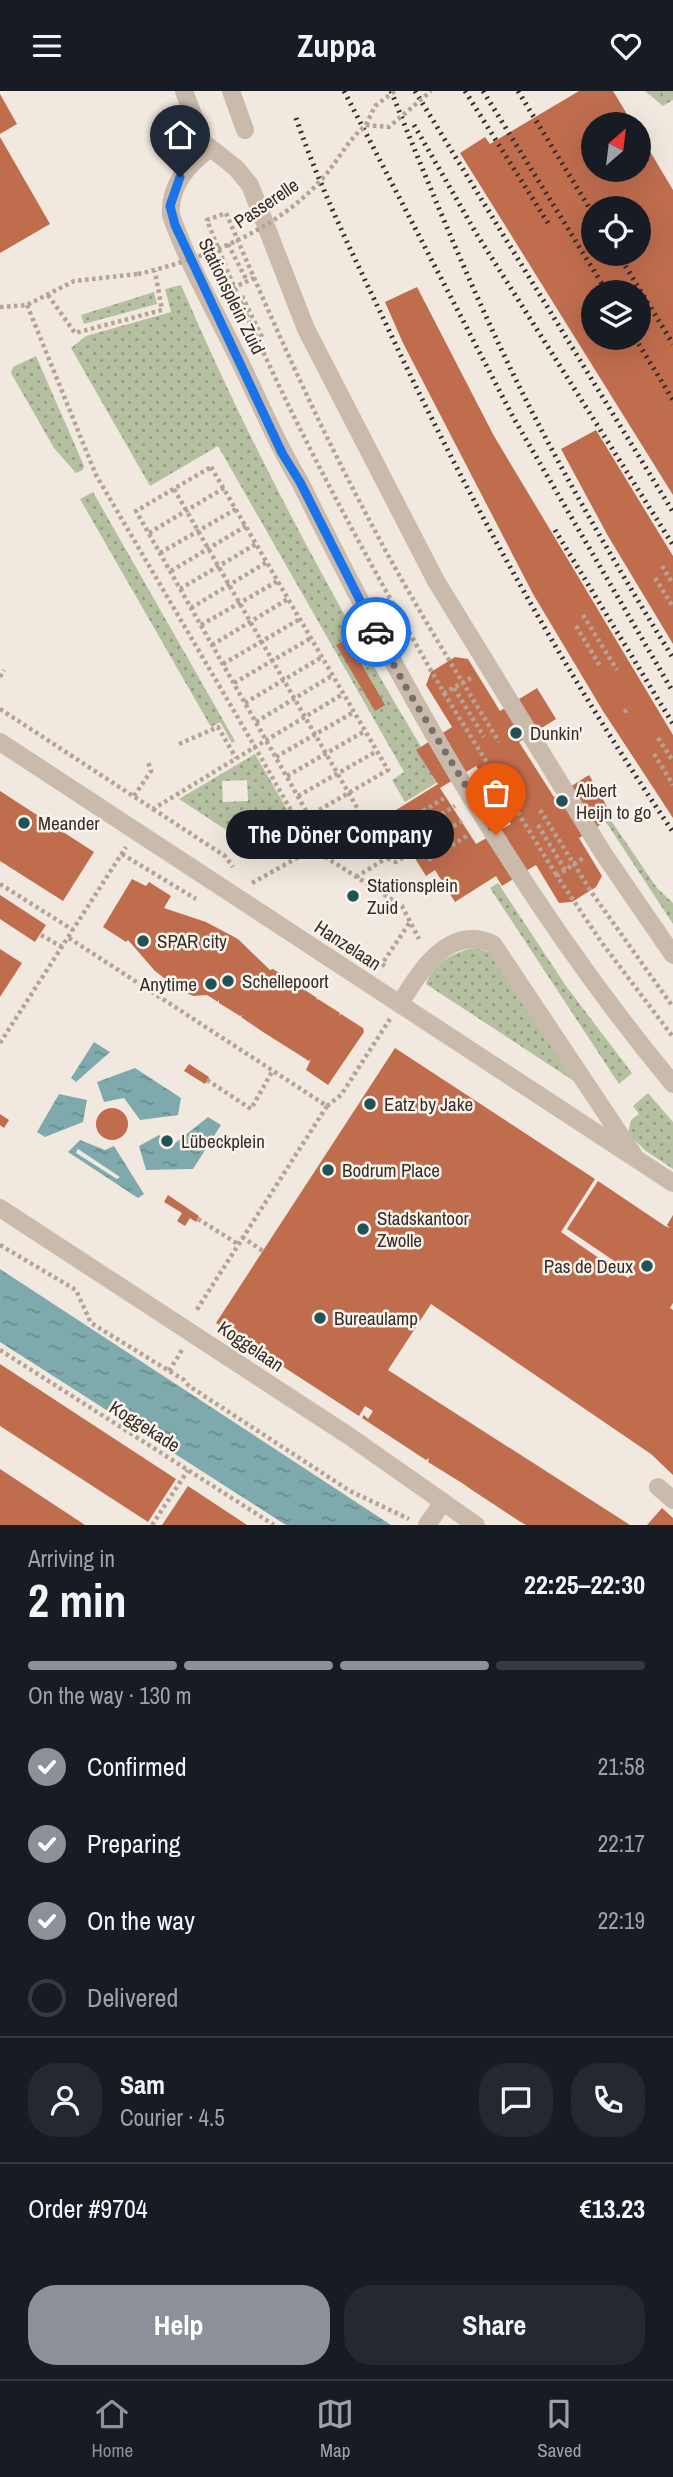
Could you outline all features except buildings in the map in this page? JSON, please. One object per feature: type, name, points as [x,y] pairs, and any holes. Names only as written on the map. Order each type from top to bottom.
[{"type":"street","points":[[184,91],[194,125],[209,149],[236,168],[250,185],[306,329],[448,602],[603,853],[673,955]]},
{"type":"street","points":[[231,91],[245,130]]},
{"type":"street","name":"Stationsplein Zuid","points":[[209,149],[180,177],[172,196],[171,215],[282,453],[300,482],[407,689],[533,894],[629,1031],[673,1084]]},
{"type":"street","name":"Hanzelaan","points":[[0,742],[673,1183]]},
{"type":"street","points":[[400,1004],[429,960],[456,943],[478,939],[493,944],[637,1160]]},
{"type":"street","name":"Koggelaan","points":[[0,1208],[193,1332],[476,1525]]},
{"type":"street","points":[[658,1487],[673,1500]]},
{"type":"street","points":[[427,1525],[443,1502]]},
{"type":"path","name":"Passerelle","points":[[48,295],[74,281],[155,271],[219,249],[261,226],[322,179],[351,138],[366,125],[375,106],[395,91]]},
{"type":"path","points":[[366,125],[389,127],[430,91]]},
{"type":"path","points":[[499,742],[363,510],[277,331],[226,213],[207,220],[235,287],[349,524],[444,693],[556,876],[671,1035],[662,1039]]},
{"type":"path","points":[[228,244],[247,281]]},
{"type":"path","points":[[219,249],[260,338]]},
{"type":"path","points":[[251,270],[259,267]]},
{"type":"path","points":[[0,307],[27,305],[48,295],[75,333],[162,310],[155,271]]},
{"type":"path","points":[[222,292],[254,278]]},
{"type":"path","points":[[27,305],[96,475],[313,849],[402,906],[419,939]]},
{"type":"path","points":[[260,338],[277,331]]},
{"type":"path","points":[[320,424],[329,420]]},
{"type":"path","points":[[211,467],[388,770],[309,816],[136,511],[174,489],[211,467]]},
{"type":"path","points":[[149,533],[224,488]]},
{"type":"path","points":[[174,489],[386,858],[396,862],[468,818]]},
{"type":"path","points":[[363,510],[372,505]]},
{"type":"path","points":[[160,553],[236,509]]},
{"type":"path","points":[[171,571],[246,526]]},
{"type":"path","points":[[180,589],[256,544]]},
{"type":"path","points":[[191,608],[267,562]]},
{"type":"path","points":[[662,566],[673,584]]},
{"type":"path","points":[[655,578],[673,607]]},
{"type":"path","points":[[201,625],[278,581]]},
{"type":"path","points":[[409,591],[417,587]]},
{"type":"path","points":[[212,645],[288,599]]},
{"type":"path","points":[[583,615],[617,670]]},
{"type":"path","points":[[223,664],[300,619]]},
{"type":"path","points":[[576,626],[600,666]]},
{"type":"path","points":[[234,683],[311,638]]},
{"type":"path","points":[[449,659],[455,655]]},
{"type":"path","points":[[245,703],[322,657]]},
{"type":"path","points":[[0,677],[4,670]]},
{"type":"path","points":[[256,722],[333,675]]},
{"type":"path","points":[[444,693],[464,685]]},
{"type":"path","points":[[454,688],[484,737]]},
{"type":"path","points":[[0,709],[153,809],[344,694]]},
{"type":"path","points":[[276,757],[354,712]]},
{"type":"path","points":[[179,744],[218,727],[236,758]]},
{"type":"path","points":[[286,776],[365,731]]},
{"type":"path","points":[[658,737],[673,761]]},
{"type":"path","points":[[298,796],[377,751]]},
{"type":"path","points":[[654,754],[673,785]]},
{"type":"path","points":[[134,796],[151,771],[148,762]]},
{"type":"path","points":[[375,840],[446,797]]},
{"type":"path","points":[[382,851],[459,804]]},
{"type":"path","points":[[540,810],[598,903],[673,1007]]},
{"type":"path","points":[[538,825],[564,867],[556,876]]},
{"type":"path","points":[[428,860],[470,834]]},
{"type":"path","points":[[356,877],[422,836]]},
{"type":"path","points":[[251,885],[313,849]]},
{"type":"path","points":[[0,1043],[122,854],[205,904]]},
{"type":"path","points":[[0,884],[73,930]]},
{"type":"path","points":[[598,903],[607,897]]},
{"type":"path","points":[[566,909],[576,903]]},
{"type":"path","points":[[410,922],[382,964],[413,982]]},
{"type":"path","points":[[41,935],[62,947]]},
{"type":"path","points":[[69,938],[327,1106]]},
{"type":"path","points":[[603,960],[610,954]]},
{"type":"path","points":[[640,961],[648,957]]},
{"type":"path","points":[[193,1332],[198,1325],[196,1310],[327,1106],[341,1095],[400,1004]]},
{"type":"path","points":[[207,1080],[251,1108],[273,1070]]},
{"type":"path","points":[[198,1219],[238,1244]]},
{"type":"path","points":[[243,1237],[263,1251]]},
{"type":"path","points":[[0,1245],[76,1290],[91,1323],[169,1371],[350,1491],[420,1525]]},
{"type":"path","name":"Koggekade","points":[[0,1350],[274,1525]]},
{"type":"path","points":[[169,1371],[175,1361]]},
{"type":"path","points":[[152,1525],[188,1470]]},
{"type":"green space","points":[[645,91],[673,91],[673,100],[663,106]]},
{"type":"green space","points":[[181,285],[239,413],[302,537],[441,780],[405,802],[392,780],[404,772],[218,446],[150,486],[71,348],[86,336],[171,312],[165,289]]},
{"type":"green space","points":[[154,292],[157,304],[84,324],[81,315]]},
{"type":"green space","points":[[36,356],[84,466],[83,470],[76,473],[54,448],[11,373],[13,367]]},
{"type":"green space","points":[[93,492],[235,741],[232,743],[220,722],[211,727],[80,499]]},
{"type":"green space","points":[[255,754],[299,830],[275,844],[254,838],[251,846],[179,799]],"holes":[[[247,780],[248,801],[223,802],[222,781]]]},
{"type":"green space","points":[[608,816],[657,888],[673,903],[673,924],[604,819]]},
{"type":"green space","points":[[498,883],[566,986],[632,1073],[619,1084],[490,888]]},
{"type":"green space","points":[[476,948],[488,952],[580,1085],[426,984],[433,971],[446,959],[461,951]]},
{"type":"green space","points":[[648,1093],[673,1122],[673,1169],[646,1151],[628,1134],[631,1120],[639,1114],[633,1106]]},
{"type":"water","points":[[94,1042],[110,1052],[76,1082],[71,1078]]},
{"type":"water","points":[[135,1068],[181,1098],[178,1115],[140,1120],[124,1098],[104,1102],[97,1082]]},
{"type":"water","points":[[59,1094],[87,1100],[83,1122],[45,1137],[37,1132]]},
{"type":"water","points":[[208,1117],[221,1125],[193,1169],[146,1170],[139,1146],[159,1135],[174,1144]]},
{"type":"water","points":[[80,1140],[105,1150],[114,1146],[144,1194],[138,1198],[68,1152]],"holes":[[[78,1149],[120,1177],[117,1179],[76,1153]]]},
{"type":"water","points":[[0,1269],[391,1525],[286,1525],[0,1342]]},
{"type":"railway","points":[[344,91],[513,417],[673,692]]},
{"type":"railway","points":[[391,91],[467,273],[516,380],[591,521],[673,658]]},
{"type":"railway","points":[[415,91],[673,512]]},
{"type":"railway","points":[[465,91],[548,223]]},
{"type":"railway","points":[[483,91],[600,280]]},
{"type":"railway","points":[[518,91],[582,196]]},
{"type":"railway","points":[[296,118],[349,246],[450,454],[555,646],[673,832]]},
{"type":"railway","points":[[414,125],[476,233],[673,545]]},
{"type":"railway","points":[[625,266],[673,344]]},
{"type":"railway","points":[[642,350],[673,400]]},
{"type":"railway","points":[[555,530],[673,724]]},
{"type":"way so far","points":[[376,632],[407,689],[496,835]]},
{"type":"place","name":"Dunkin'","points":[[516,733]]},
{"type":"place","name":"Albert Heijn to go","points":[[562,801]]},
{"type":"place","name":"Meander","points":[[24,823]]},
{"type":"place","name":"The Döner Company","points":[[496,835]]},
{"type":"place","name":"Stationsplein Zuid","points":[[353,896]]},
{"type":"place","name":"SPAR city","points":[[143,941]]},
{"type":"place","name":"Schellepoort","points":[[228,981]]},
{"type":"place","name":"Anytime","points":[[211,984]]},
{"type":"place","name":"Eatz by Jake","points":[[370,1104]]},
{"type":"place","name":"Lübeckplein","points":[[167,1141]]},
{"type":"place","name":"Bodrum Place","points":[[328,1170]]},
{"type":"place","name":"Stadskantoor Zwolle","points":[[363,1229]]},
{"type":"place","name":"Pas de Deux","points":[[647,1266]]},
{"type":"place","name":"Bureaulamp","points":[[320,1318]]},
{"type":"route","points":[[180,177],[170,206],[175,225],[226,339],[241,363],[282,453],[300,482],[376,632]]}]
